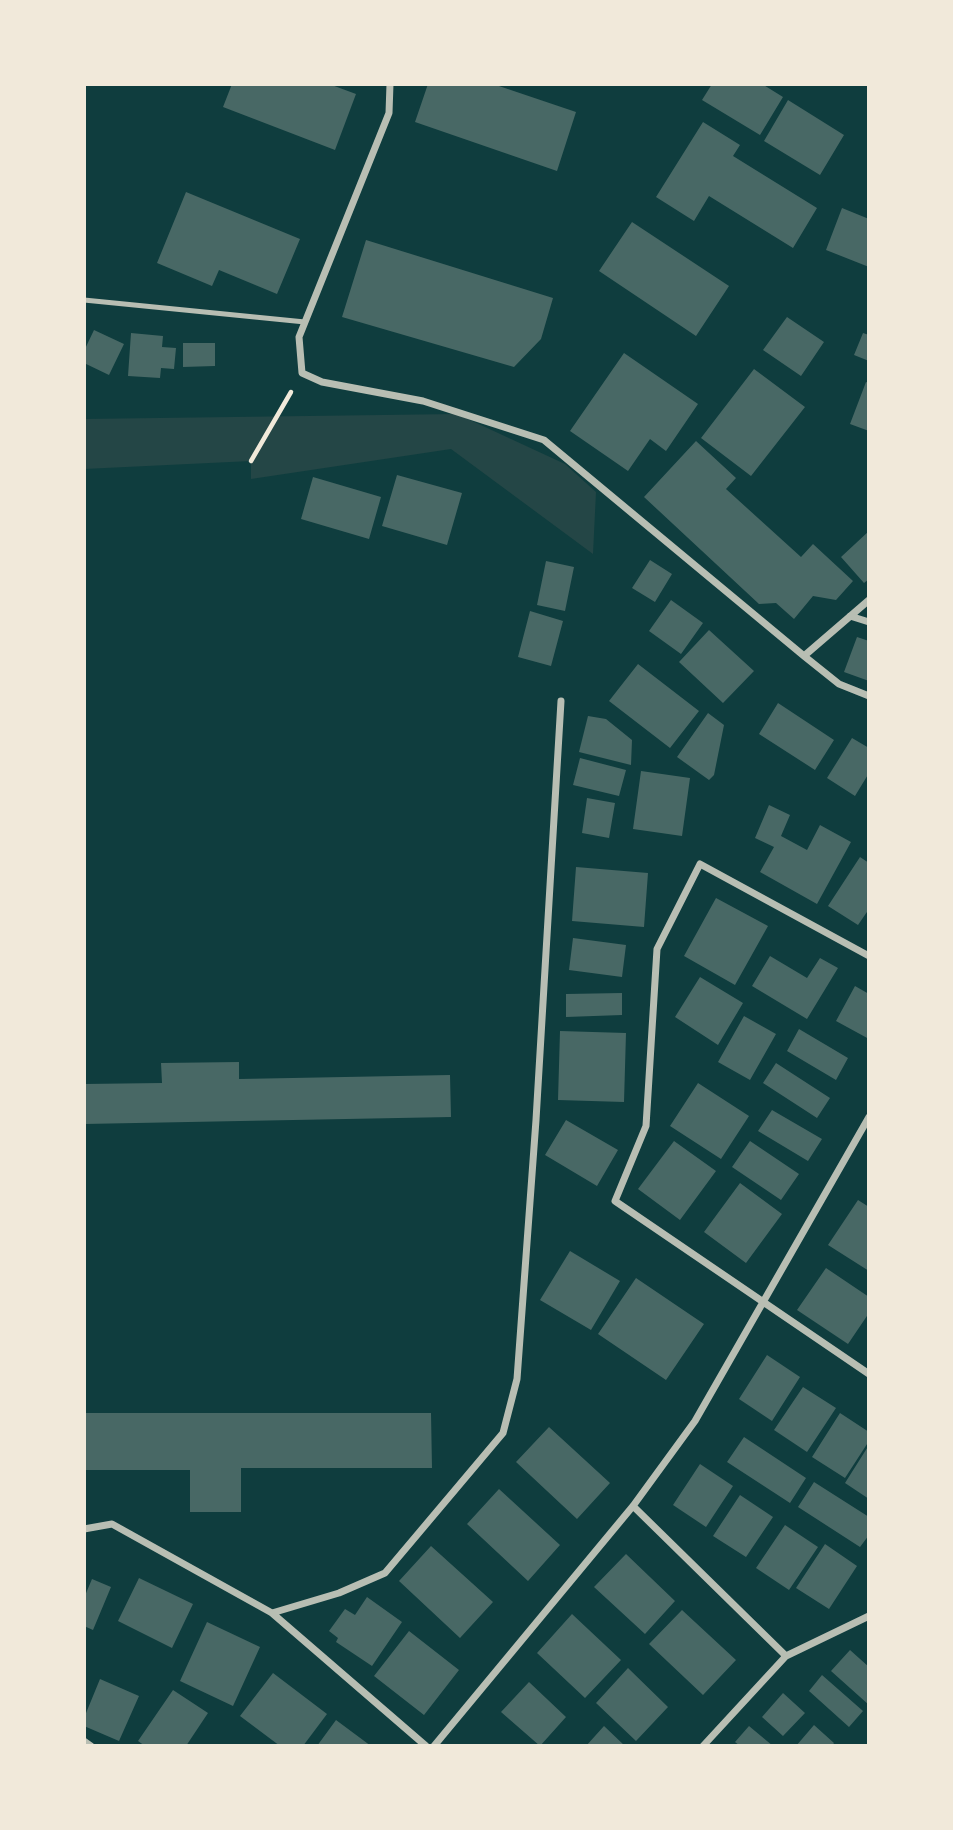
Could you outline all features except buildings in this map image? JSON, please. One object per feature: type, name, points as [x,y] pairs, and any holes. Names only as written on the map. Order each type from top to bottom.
[{"type":"street","points":[[390,84],[389,113],[299,337],[302,373],[322,382],[423,401],[544,440],[839,684],[869,696]]},
{"type":"street","points":[[804,656],[869,600]]},
{"type":"street","points":[[850,616],[869,622]]},
{"type":"street","points":[[272,1613],[339,1592],[385,1573],[503,1433],[517,1379],[536,1121],[561,701]]},
{"type":"street","points":[[869,956],[700,864],[657,949],[646,1126],[615,1201],[869,1374]]},
{"type":"street","points":[[434,1746],[633,1506],[695,1421],[869,1117]]},
{"type":"street","points":[[633,1506],[786,1656]]},
{"type":"street","points":[[84,1529],[112,1524],[272,1613],[426,1746]]},
{"type":"street","points":[[709,1744],[786,1656],[868,1621]]},
{"type":"street","points":[[84,1741],[91,1746]]},
{"type":"lane","points":[[84,300],[304,322]]},
{"type":"path","points":[[251,461],[302,373]]},
{"type":"shaded area","points":[[457,414],[565,464],[596,492],[593,554],[451,449],[251,479],[251,461],[84,469],[84,419]]}]
